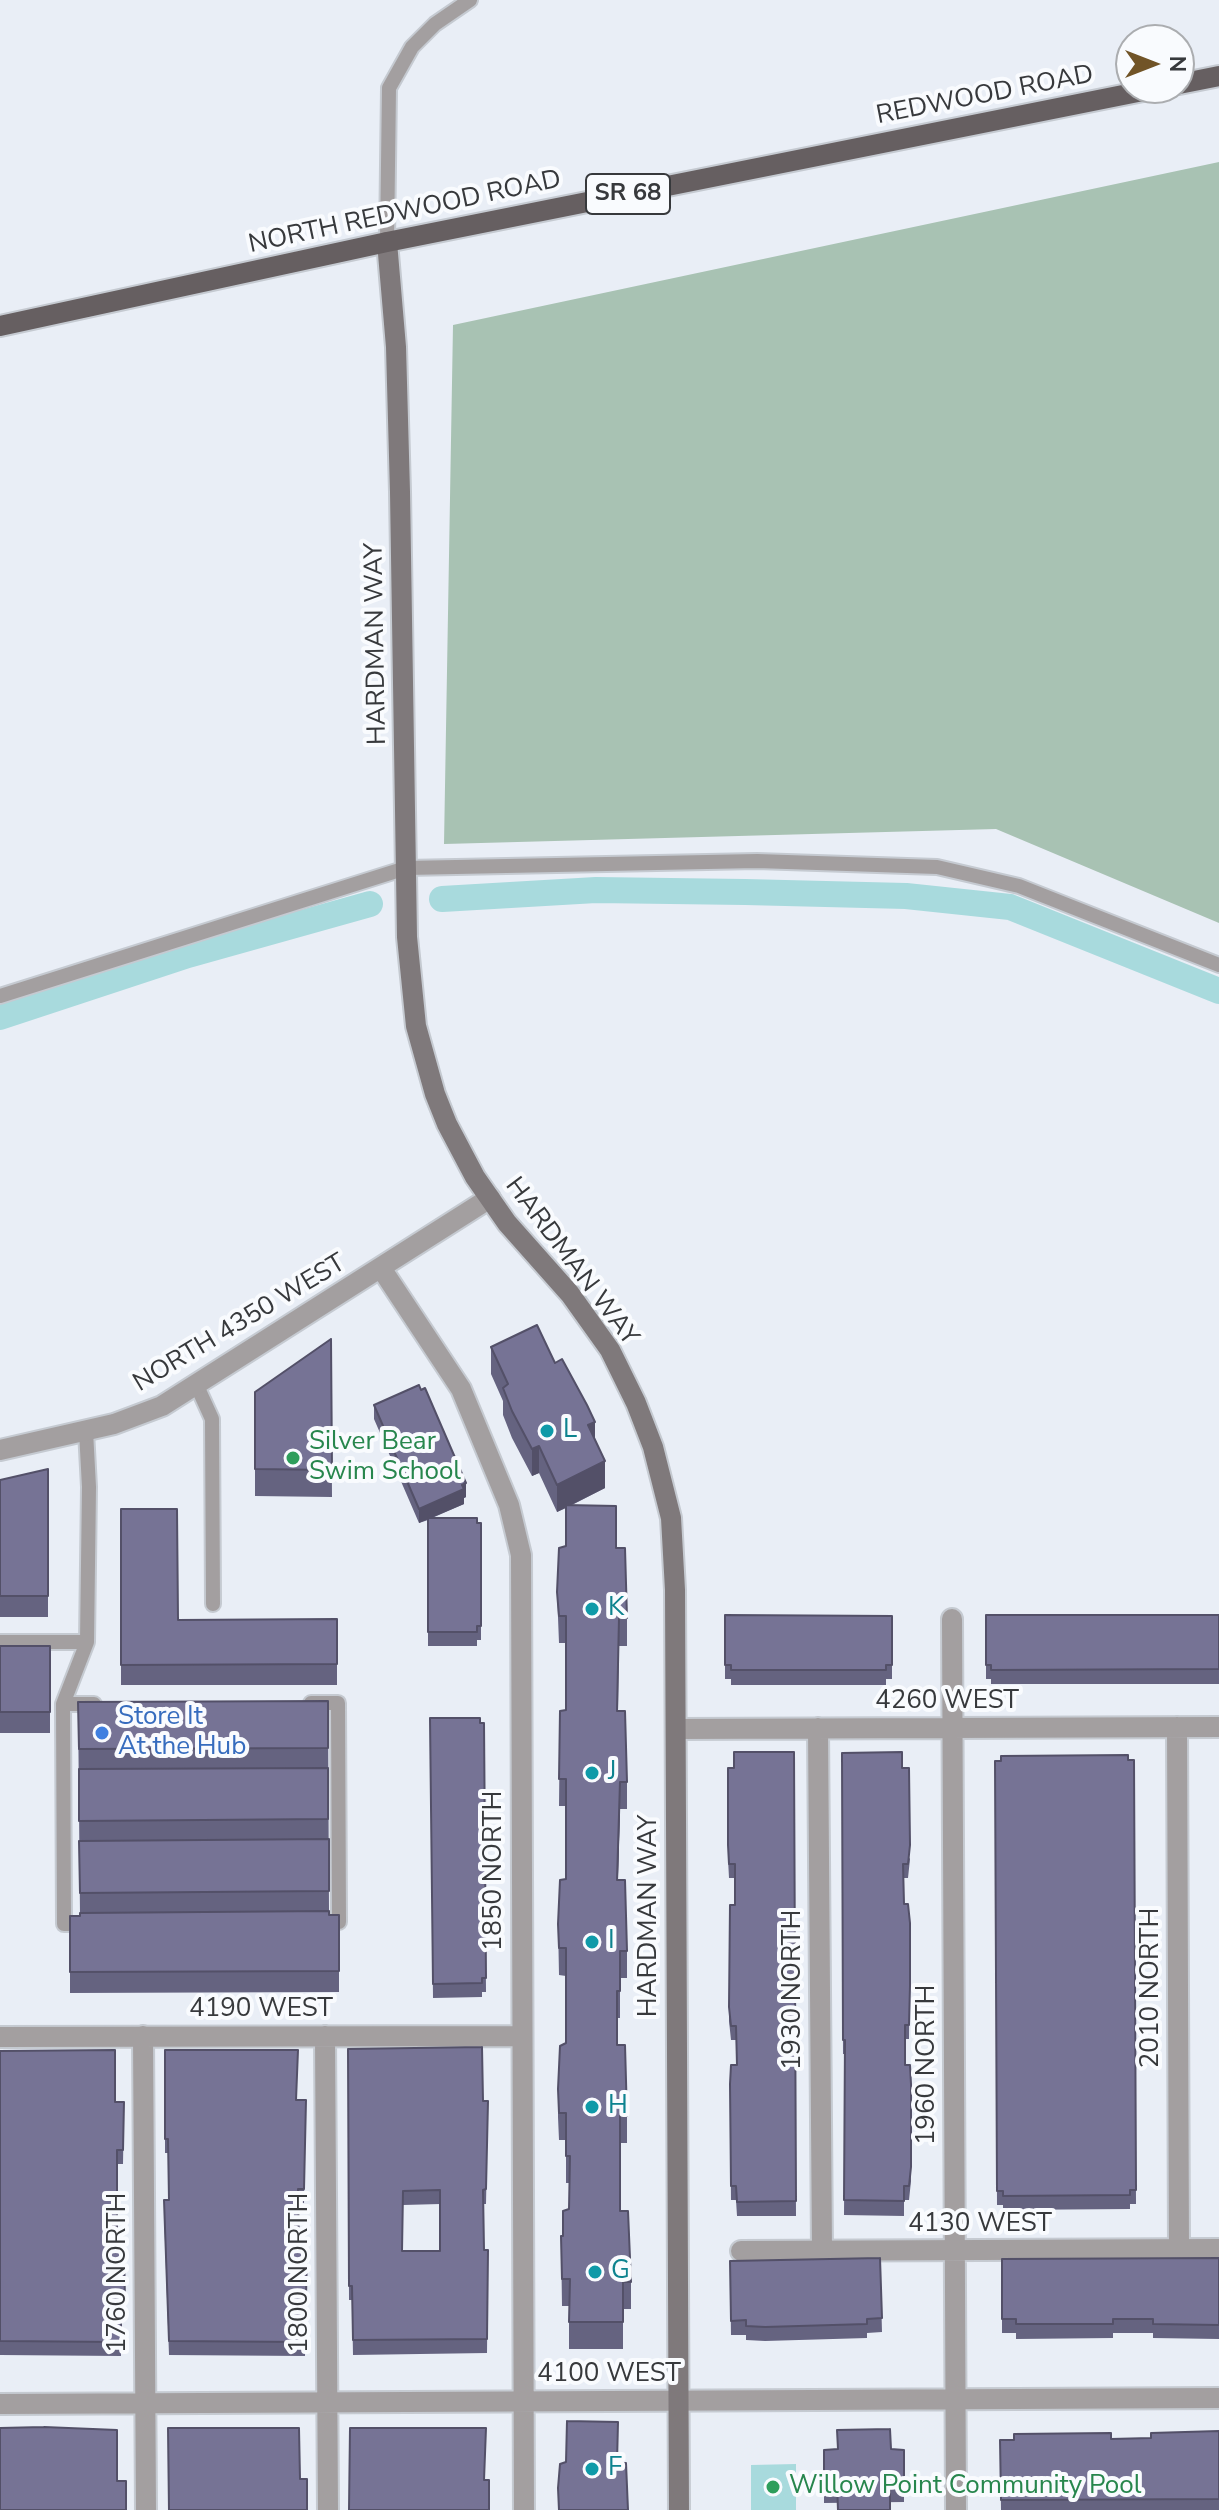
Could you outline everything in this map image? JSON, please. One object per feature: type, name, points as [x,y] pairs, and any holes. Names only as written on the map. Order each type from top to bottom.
[{"type":"main road","points":[[1195,81],[1219,76]]},
{"type":"main road","name":"REDWOOD ROAD","points":[[868,145],[1115,96]]},
{"type":"main road","name":"NORTH REDWOOD ROAD","points":[[0,326],[387,242],[868,145]]},
{"type":"street","name":"HARDMAN WAY","points":[[387,242],[396,347],[400,463],[411,1000],[423,1058],[447,1124],[475,1177],[521,1240],[570,1294],[610,1350],[653,1447],[664,1484],[674,1549],[679,2510]]},
{"type":"street","name":"NORTH 4350 WEST","points":[[0,1450],[142,1415],[197,1386],[490,1198]]},
{"type":"street","name":"1850 NORTH","points":[[381,1268],[461,1389],[509,1505],[519,1540],[524,2510]]},
{"type":"street","name":"1960 NORTH","points":[[952,1619],[956,2510]]},
{"type":"street","name":"2010 NORTH","points":[[1177,1727],[1179,2250]]},
{"type":"street","name":"4260 WEST","points":[[676,1729],[1219,1727]]},
{"type":"street","name":"1930 NORTH","points":[[818,1728],[822,2251]]},
{"type":"street","name":"1760 NORTH","points":[[143,2036],[146,2510]]},
{"type":"street","name":"1800 NORTH","points":[[325,2036],[328,2510]]},
{"type":"street","name":"4190 WEST","points":[[0,2037],[521,2036]]},
{"type":"street","name":"4130 WEST","points":[[741,2251],[1219,2249]]},
{"type":"street","name":"4100 WEST","points":[[0,2404],[1219,2398]]},
{"type":"lane","points":[[387,242],[389,88],[412,47],[435,24],[470,0]]},
{"type":"lane","points":[[0,996],[406,868],[757,861],[937,867],[1019,886],[1219,965]]},
{"type":"lane","points":[[197,1386],[212,1419],[213,1604]]},
{"type":"lane","points":[[86,1431],[89,1487],[87,1642],[63,1704],[71,1780],[71,1852],[64,1924],[95,1923]]},
{"type":"lane","points":[[0,1642],[87,1642]]},
{"type":"lane","points":[[292,1703],[338,1703],[331,1779],[331,1850],[339,1922],[309,1922]]},
{"type":"lane","points":[[63,1704],[109,1704]]},
{"type":"green space","points":[[1219,162],[1219,923],[996,829],[444,844],[453,325]]},
{"type":"water","name":"Willow Point Community Pool","points":[[796,2464],[796,2510],[751,2510],[751,2465]]},
{"type":"building","name":"L","points":[[537,1325],[555,1363],[562,1359],[587,1405],[595,1422],[588,1425],[605,1461],[557,1485],[539,1446],[532,1449],[512,1411],[503,1388],[508,1384],[491,1347]]},
{"type":"building","name":"Silver Bear Swim School","points":[[331,1339],[332,1470],[255,1469],[255,1392]]},
{"type":"building","points":[[419,1385],[421,1390],[425,1388],[466,1483],[462,1485],[464,1489],[419,1509],[374,1405]]},
{"type":"building","points":[[48,1469],[48,1596],[0,1596],[0,1480]]},
{"type":"building","points":[[566,1505],[616,1506],[616,1548],[625,1548],[627,1618],[619,1618],[617,1711],[625,1711],[627,1782],[620,1782],[617,1880],[625,1880],[627,1951],[620,1951],[617,2045],[625,2045],[627,2116],[620,2116],[620,2211],[628,2211],[631,2282],[623,2282],[623,2322],[569,2322],[570,2279],[562,2279],[561,2236],[563,2211],[569,2209],[570,2156],[566,2156],[566,2113],[559,2113],[558,2089],[560,2046],[566,2043],[566,1948],[559,1948],[558,1924],[560,1880],[566,1879],[566,1779],[559,1779],[560,1711],[566,1710],[566,1616],[559,1616],[557,1592],[559,1548],[566,1546]]},
{"type":"building","points":[[121,1509],[177,1509],[178,1620],[337,1619],[337,1664],[121,1665]]},
{"type":"building","points":[[428,1518],[477,1518],[477,1523],[481,1523],[481,1626],[477,1626],[477,1632],[428,1632]]},
{"type":"building","points":[[725,1615],[892,1616],[892,1665],[886,1665],[886,1670],[731,1670],[731,1665],[725,1665]]},
{"type":"building","points":[[986,1615],[1219,1615],[1219,1669],[991,1670],[991,1665],[986,1665]]},
{"type":"building","points":[[0,1646],[50,1646],[50,1712],[0,1712]]},
{"type":"building","points":[[328,1701],[328,1748],[79,1749],[78,1702]]},
{"type":"building","points":[[430,1718],[480,1718],[480,1723],[484,1723],[486,1978],[482,1978],[482,1983],[433,1984]]},
{"type":"building","points":[[734,1752],[794,1752],[796,2201],[737,2202],[736,2186],[731,2186],[730,2084],[731,2065],[737,2065],[736,2026],[731,2026],[729,2007],[730,1905],[735,1905],[735,1864],[729,1864],[728,1768],[734,1768]]},
{"type":"building","points":[[902,1752],[902,1768],[909,1768],[910,1845],[908,1864],[903,1864],[904,1904],[908,1904],[910,1923],[909,2025],[905,2025],[905,2065],[910,2065],[911,2084],[909,2186],[904,2186],[904,2201],[844,2200],[842,1753]]},
{"type":"building","points":[[1128,1755],[1128,1760],[1134,1760],[1136,2190],[1130,2190],[1130,2195],[1003,2196],[1003,2191],[997,2191],[995,1761],[1001,1761],[1001,1756]]},
{"type":"building","points":[[328,1768],[328,1819],[79,1821],[79,1769]]},
{"type":"building","points":[[329,1839],[329,1891],[80,1893],[79,1841]]},
{"type":"building","points":[[329,1911],[329,1915],[339,1915],[339,1971],[70,1972],[70,1916],[80,1916],[80,1913]]},
{"type":"building","points":[[482,2047],[483,2101],[488,2101],[486,2189],[483,2190],[484,2250],[488,2250],[487,2339],[353,2340],[352,2286],[349,2286],[348,2049]],"holes":[[[440,2190],[440,2251],[402,2251],[403,2191]]]},
{"type":"building","points":[[115,2050],[115,2102],[124,2102],[123,2150],[117,2150],[117,2252],[124,2252],[125,2300],[121,2300],[121,2342],[0,2341],[0,2051]]},
{"type":"building","points":[[165,2050],[298,2050],[296,2100],[306,2100],[304,2189],[298,2189],[299,2251],[307,2251],[305,2342],[169,2341],[164,2200],[169,2200]]},
{"type":"building","points":[[880,2258],[882,2318],[867,2319],[867,2324],[765,2327],[746,2326],[746,2320],[731,2321],[730,2261]]},
{"type":"building","points":[[1219,2258],[1219,2325],[1153,2324],[1153,2319],[1113,2319],[1113,2324],[1016,2324],[1016,2319],[1002,2319],[1002,2259]]},
{"type":"building","name":"F","points":[[567,2421],[618,2422],[617,2463],[626,2463],[628,2510],[559,2510],[560,2464],[566,2462]]},
{"type":"building","points":[[0,2428],[117,2430],[117,2481],[126,2481],[126,2510],[0,2510]]},
{"type":"building","points":[[168,2428],[299,2428],[300,2479],[307,2479],[307,2510],[169,2510]]},
{"type":"building","points":[[350,2428],[486,2428],[484,2480],[489,2480],[489,2510],[349,2510]]},
{"type":"building","points":[[890,2429],[891,2449],[904,2450],[904,2482],[890,2482],[890,2510],[838,2510],[837,2483],[824,2483],[824,2450],[838,2449],[837,2430]]},
{"type":"building","points":[[1219,2431],[1219,2499],[1001,2500],[1000,2440],[1014,2440],[1014,2434],[1111,2433],[1111,2439],[1151,2438],[1151,2433]]},
{"type":"waterway","points":[[442,899],[596,890],[745,892],[906,896],[1010,907],[1219,991]]},
{"type":"waterway","points":[[0,1017],[188,955],[370,904]]},
{"type":"place","name":"L","points":[[547,1431]]},
{"type":"place","name":"Silver Bear Swim School","points":[[293,1458]]},
{"type":"place","name":"K","points":[[592,1609]]},
{"type":"place","name":"Store It At the Hub","points":[[102,1733]]},
{"type":"place","name":"J","points":[[592,1773]]},
{"type":"place","name":"I","points":[[592,1942]]},
{"type":"place","name":"H","points":[[592,2107]]},
{"type":"place","name":"G","points":[[595,2272]]},
{"type":"place","name":"F","points":[[592,2469]]},
{"type":"place","name":"Willow Point Community Pool","points":[[773,2487]]}]
